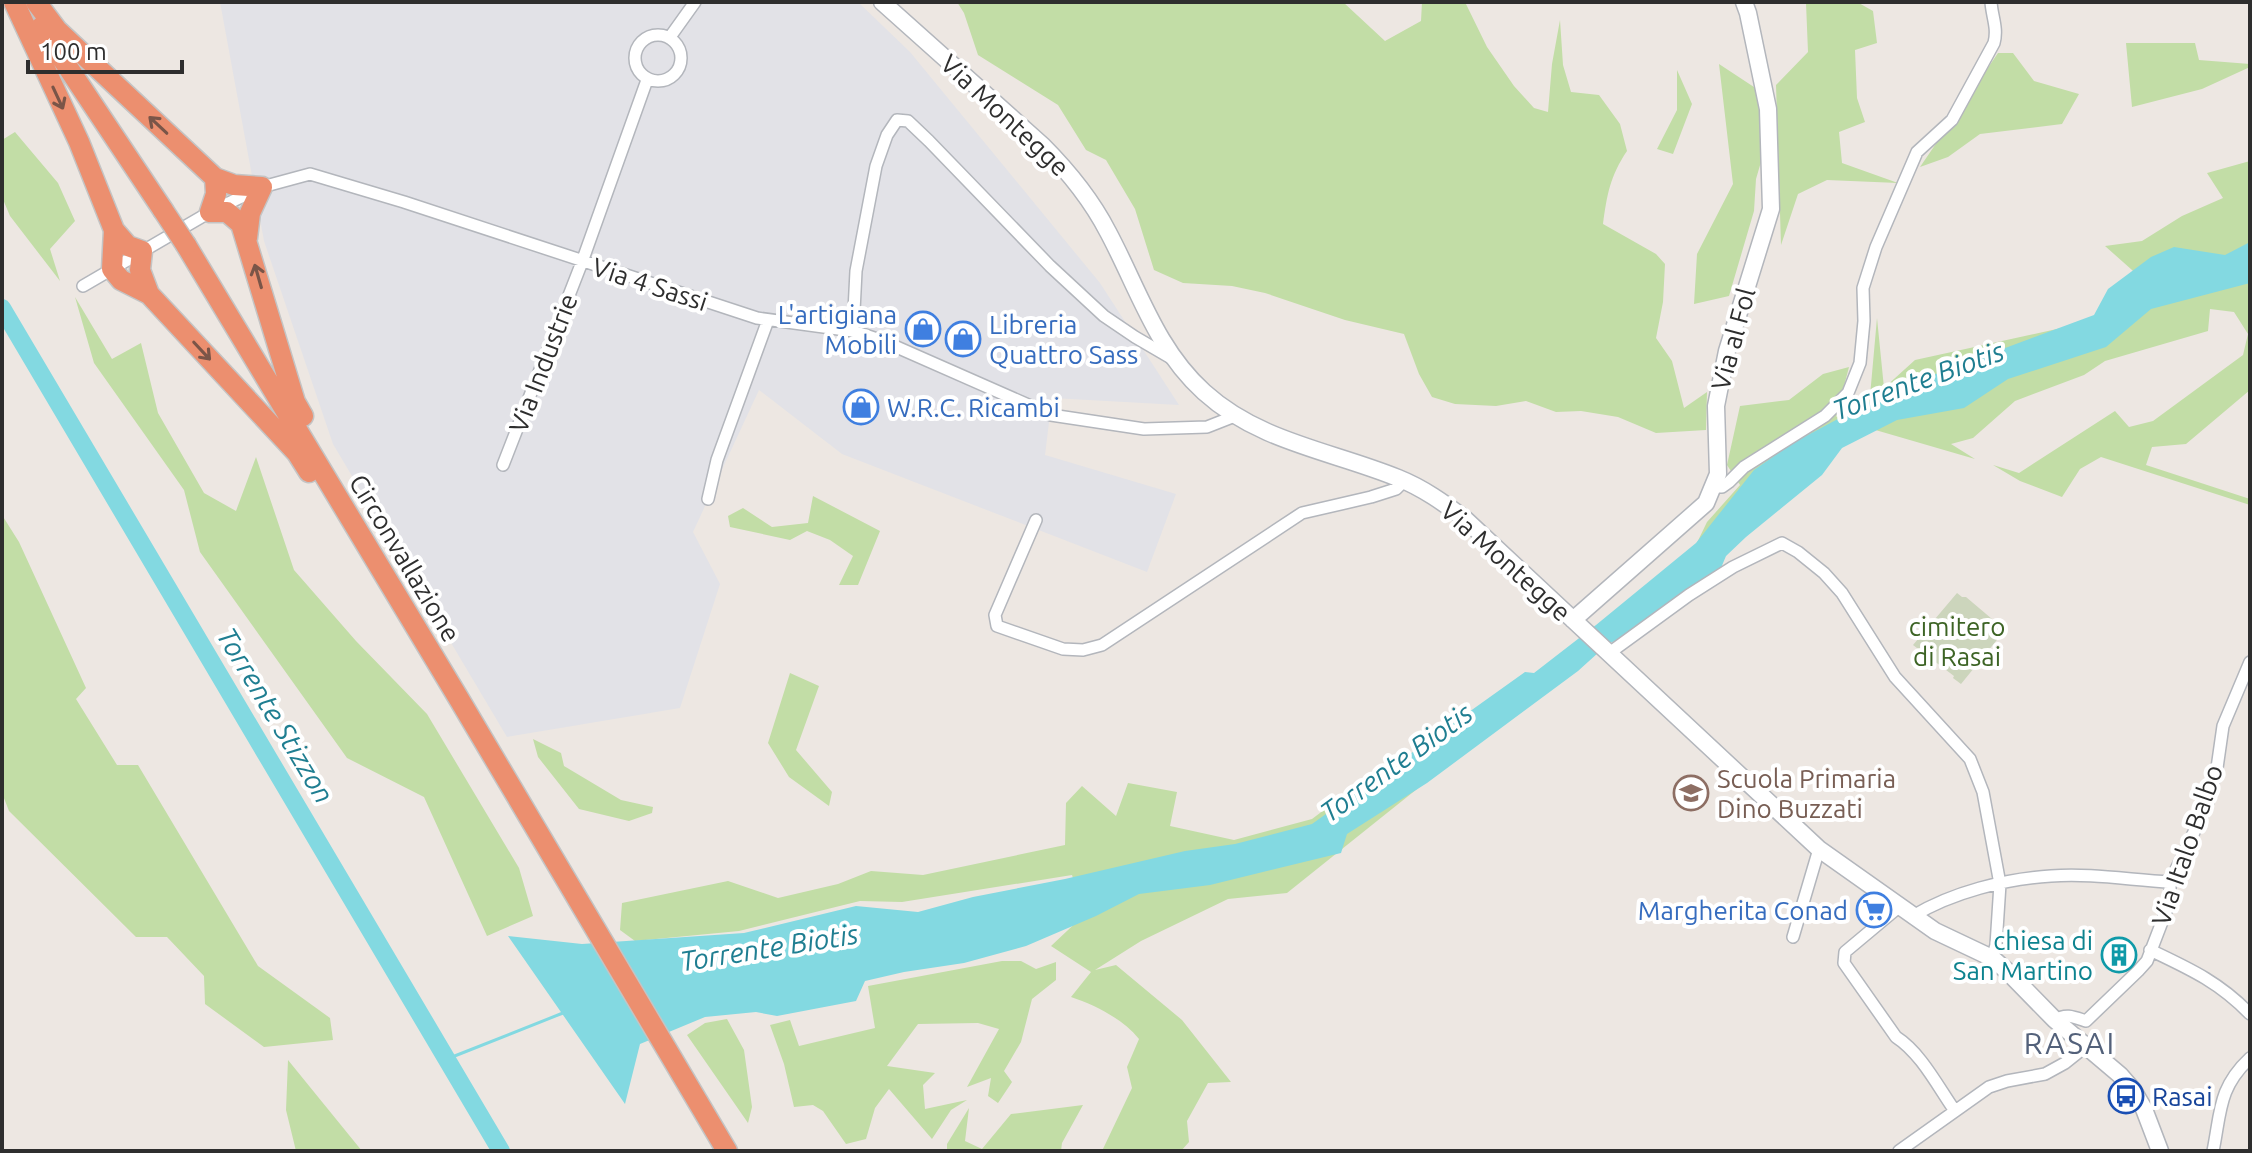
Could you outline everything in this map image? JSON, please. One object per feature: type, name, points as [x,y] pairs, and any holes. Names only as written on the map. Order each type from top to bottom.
[{"type":"highway","points":[[14,2],[79,142],[114,230],[128,246],[142,251],[140,270],[149,294]]},
{"type":"highway","name":"Circonvallazione","points":[[24,2],[186,245],[727,1151]]},
{"type":"highway","points":[[36,2],[57,30],[215,178],[234,185],[262,187],[250,213],[247,238]]},
{"type":"highway","points":[[114,230],[112,269],[121,280],[149,294],[297,453],[339,519],[357,529],[359,522],[295,402],[241,224],[227,212],[210,212],[216,194],[215,178]]},
{"type":"street","points":[[670,37],[695,2]]},
{"type":"street","name":"Via Montegge","points":[[882,2],[1042,145],[1071,176],[1108,230],[1157,334],[1204,392],[1235,416],[1269,434],[1404,481],[1465,519],[1819,849],[1935,931],[1992,958],[2008,972],[2055,1020],[2120,1075],[2138,1096],[2160,1151]]},
{"type":"street","name":"Via al Fol","points":[[1714,487],[1718,474],[1716,406],[1727,351],[1771,209],[1768,109],[1744,2]]},
{"type":"street","points":[[1573,620],[1706,503],[1714,487],[1722,487],[1744,467],[1825,416],[1848,393],[1860,363],[1863,288],[1876,247],[1917,152],[1952,120],[1994,43],[1997,31],[1991,2]]},
{"type":"street","points":[[652,34],[670,37],[680,48],[682,62],[675,75],[662,82],[647,80],[635,65],[636,46],[652,34]]},
{"type":"street","name":"Via Industrie","points":[[503,465],[582,262],[647,80]]},
{"type":"street","points":[[853,331],[856,271],[876,166],[887,135],[897,120],[908,121],[1050,266],[1104,316],[1175,360]]},
{"type":"street","name":"Via 4 Sassi","points":[[83,286],[210,212],[262,187],[310,174],[757,318],[853,331],[883,341],[1051,415],[1144,429],[1207,427],[1235,416]]},
{"type":"street","points":[[708,499],[717,460],[768,320]]},
{"type":"street","points":[[1036,520],[995,615],[997,626],[1063,649],[1083,650],[1102,645],[1302,513],[1396,489],[1404,481]]},
{"type":"street","points":[[1600,645],[1733,567],[1782,543],[1798,552],[1842,593],[1895,677],[1970,759],[1983,792],[2000,884],[1996,945],[1992,958]]},
{"type":"street","name":"Via Italo Balbo","points":[[2055,1020],[2069,1015],[2086,1021],[2147,961],[2170,901],[2170,882],[2207,805],[2217,768],[2223,726],[2250,662]]},
{"type":"street","points":[[1793,937],[1819,849]]},
{"type":"street","points":[[1955,1111],[1918,1059],[1896,1037],[1844,963],[1845,952],[1906,911],[2000,884],[2051,876],[2170,882]]},
{"type":"street","points":[[2150,950],[2214,982],[2250,1014]]},
{"type":"street","points":[[1899,1151],[1989,1087],[2045,1074],[2085,1047]]},
{"type":"street","points":[[2213,1151],[2219,1104],[2229,1083],[2250,1058]]},
{"type":"shaded area","points":[[220,2],[858,2],[910,52],[1100,283],[1179,405],[1052,398],[1045,455],[1176,494],[1147,572],[842,454],[759,390],[693,532],[720,584],[680,708],[507,737],[333,444],[264,241]]},
{"type":"green space","points":[[957,2],[1343,2],[1385,41],[1421,21],[1422,2],[1465,2],[1487,47],[1514,86],[1534,108],[1548,112],[1560,20],[1563,65],[1571,92],[1599,95],[1620,124],[1627,151],[1610,186],[1603,224],[1656,254],[1665,264],[1663,302],[1656,338],[1672,361],[1684,408],[1707,392],[1706,430],[1656,433],[1618,417],[1581,411],[1556,412],[1526,401],[1496,406],[1455,404],[1432,397],[1419,374],[1404,334],[1345,320],[1265,293],[1232,286],[1183,283],[1154,270],[1135,209],[1106,160],[1086,150],[1058,105],[978,55],[964,13]]},
{"type":"green space","points":[[1794,2],[1857,2],[1873,11],[1877,43],[1855,50],[1857,98],[1865,122],[1839,132],[1842,163],[1898,183],[1827,180],[1798,194],[1781,245],[1776,85],[1808,52],[1806,3]]},
{"type":"green space","points":[[2126,43],[2195,43],[2199,60],[2250,64],[2250,67],[2202,89],[2132,107]]},
{"type":"green space","points":[[1998,53],[2013,53],[2034,81],[2079,94],[2062,124],[1980,134],[1948,157],[1920,167]]},
{"type":"green space","points":[[1719,64],[1757,89],[1763,155],[1756,179],[1754,211],[1729,296],[1694,304],[1697,254],[1733,184]]},
{"type":"green space","points":[[1677,70],[1692,104],[1673,154],[1657,149],[1677,110]]},
{"type":"green space","points":[[15,132],[58,183],[75,221],[50,249],[60,281],[10,216],[2,197],[2,140]]},
{"type":"green space","points":[[2250,161],[2250,390],[2186,444],[2152,447],[2146,465],[2250,499],[2250,505],[2101,457],[2080,469],[2062,497],[2020,481],[1993,465],[2019,473],[2115,411],[2129,427],[2153,421],[2243,355],[2248,334],[2234,312],[2210,309],[2208,331],[2105,361],[2084,375],[2015,401],[1973,438],[1951,444],[1975,459],[1872,429],[1834,451],[1694,549],[1707,522],[1740,485],[1727,465],[1740,406],[1789,400],[1823,374],[1849,367],[1836,417],[1870,396],[1877,318],[1884,388],[1915,360],[2084,323],[2079,351],[2141,278],[2105,246],[2142,241],[2182,216],[2223,198],[2207,173]]},
{"type":"green space","points":[[75,297],[112,359],[141,343],[158,413],[204,493],[236,511],[256,457],[294,570],[356,641],[427,714],[519,868],[533,916],[487,936],[424,797],[347,758],[200,552],[184,490],[94,363]]},
{"type":"green space","points":[[813,496],[880,531],[858,585],[839,585],[853,556],[830,540],[807,531],[790,540],[730,527],[728,516],[743,508],[772,527],[808,523]]},
{"type":"green space","points":[[2,515],[19,542],[86,688],[76,699],[117,765],[138,765],[258,966],[330,1018],[333,1040],[264,1047],[205,1004],[204,976],[167,937],[136,937],[9,811],[2,793]]},
{"type":"green space","name":"cimitero di Rasai","points":[[1957,593],[2005,630],[1961,684],[1913,645]]},
{"type":"green space","points":[[790,673],[819,686],[796,750],[832,792],[829,806],[789,777],[768,743]]},
{"type":"green space","points":[[533,739],[561,753],[564,766],[621,800],[653,807],[652,813],[629,821],[579,809],[538,757]]},
{"type":"green space","points":[[1405,749],[1417,789],[1287,893],[1228,899],[1141,941],[1095,970],[1116,965],[1182,1020],[1231,1082],[1208,1083],[1187,1121],[1189,1142],[1181,1151],[1102,1151],[1132,1088],[1127,1067],[1139,1039],[1108,1014],[1071,997],[1091,972],[1051,946],[1084,915],[1072,875],[902,902],[860,901],[739,931],[635,941],[620,930],[622,903],[728,881],[778,898],[838,884],[871,871],[923,875],[1065,845],[1066,803],[1082,786],[1116,816],[1128,783],[1177,792],[1170,826],[1234,840],[1312,819]]},
{"type":"green space","points":[[1002,961],[1021,961],[1036,969],[1056,962],[1056,980],[1032,999],[1021,1042],[1004,1071],[1012,1082],[998,1103],[988,1096],[991,1078],[967,1087],[999,1029],[978,1023],[918,1024],[887,1066],[935,1073],[923,1085],[925,1109],[967,1100],[951,1110],[932,1139],[889,1089],[875,1108],[866,1139],[846,1144],[823,1111],[813,1105],[794,1107],[784,1064],[770,1025],[790,1020],[799,1046],[875,1028],[868,986]]},
{"type":"green space","points":[[727,1019],[744,1050],[752,1107],[748,1123],[687,1035],[705,1023]]},
{"type":"green space","points":[[288,1060],[362,1151],[296,1151],[286,1110]]},
{"type":"green space","points":[[1083,1105],[1062,1143],[1061,1151],[947,1151],[947,1144],[969,1108],[965,1141],[982,1149],[1011,1114]]},
{"type":"water","points":[[2250,242],[2250,283],[2151,309],[2106,347],[2008,379],[1964,408],[1897,420],[1842,448],[1822,475],[1746,537],[1726,556],[1721,568],[1622,639],[1609,643],[1578,671],[1427,783],[1347,834],[1341,853],[1210,885],[1139,894],[1026,946],[964,963],[865,981],[856,1001],[777,1016],[756,1012],[705,1017],[640,1044],[625,1104],[508,936],[582,944],[744,933],[856,906],[918,912],[1185,851],[1235,844],[1312,824],[1525,672],[1534,673],[1596,625],[1696,543],[1754,470],[1793,443],[1877,398],[2094,315],[2108,289],[2151,257],[2174,247],[2225,255]]},
{"type":"waterway","name":"Torrente Stizzon","points":[[2,308],[501,1151]]},
{"type":"waterway","name":"Torrente Biotis","points":[[447,1059],[563,1013]]},
{"type":"place","name":"L'artigiana Mobili","points":[[923,329]]},
{"type":"place","name":"Libreria Quattro Sass","points":[[963,339]]},
{"type":"place","name":"W.R.C. Ricambi","points":[[861,407]]},
{"type":"place","name":"Scuola Primaria Dino Buzzati","points":[[1691,793]]},
{"type":"place","name":"Margherita Conad","points":[[1874,910]]},
{"type":"place","name":"chiesa di San Martino","points":[[2119,955]]},
{"type":"place","name":"Rasai","points":[[2126,1096]]},
{"type":"district","name":"RASAI","points":[[2070,1043]]}]
